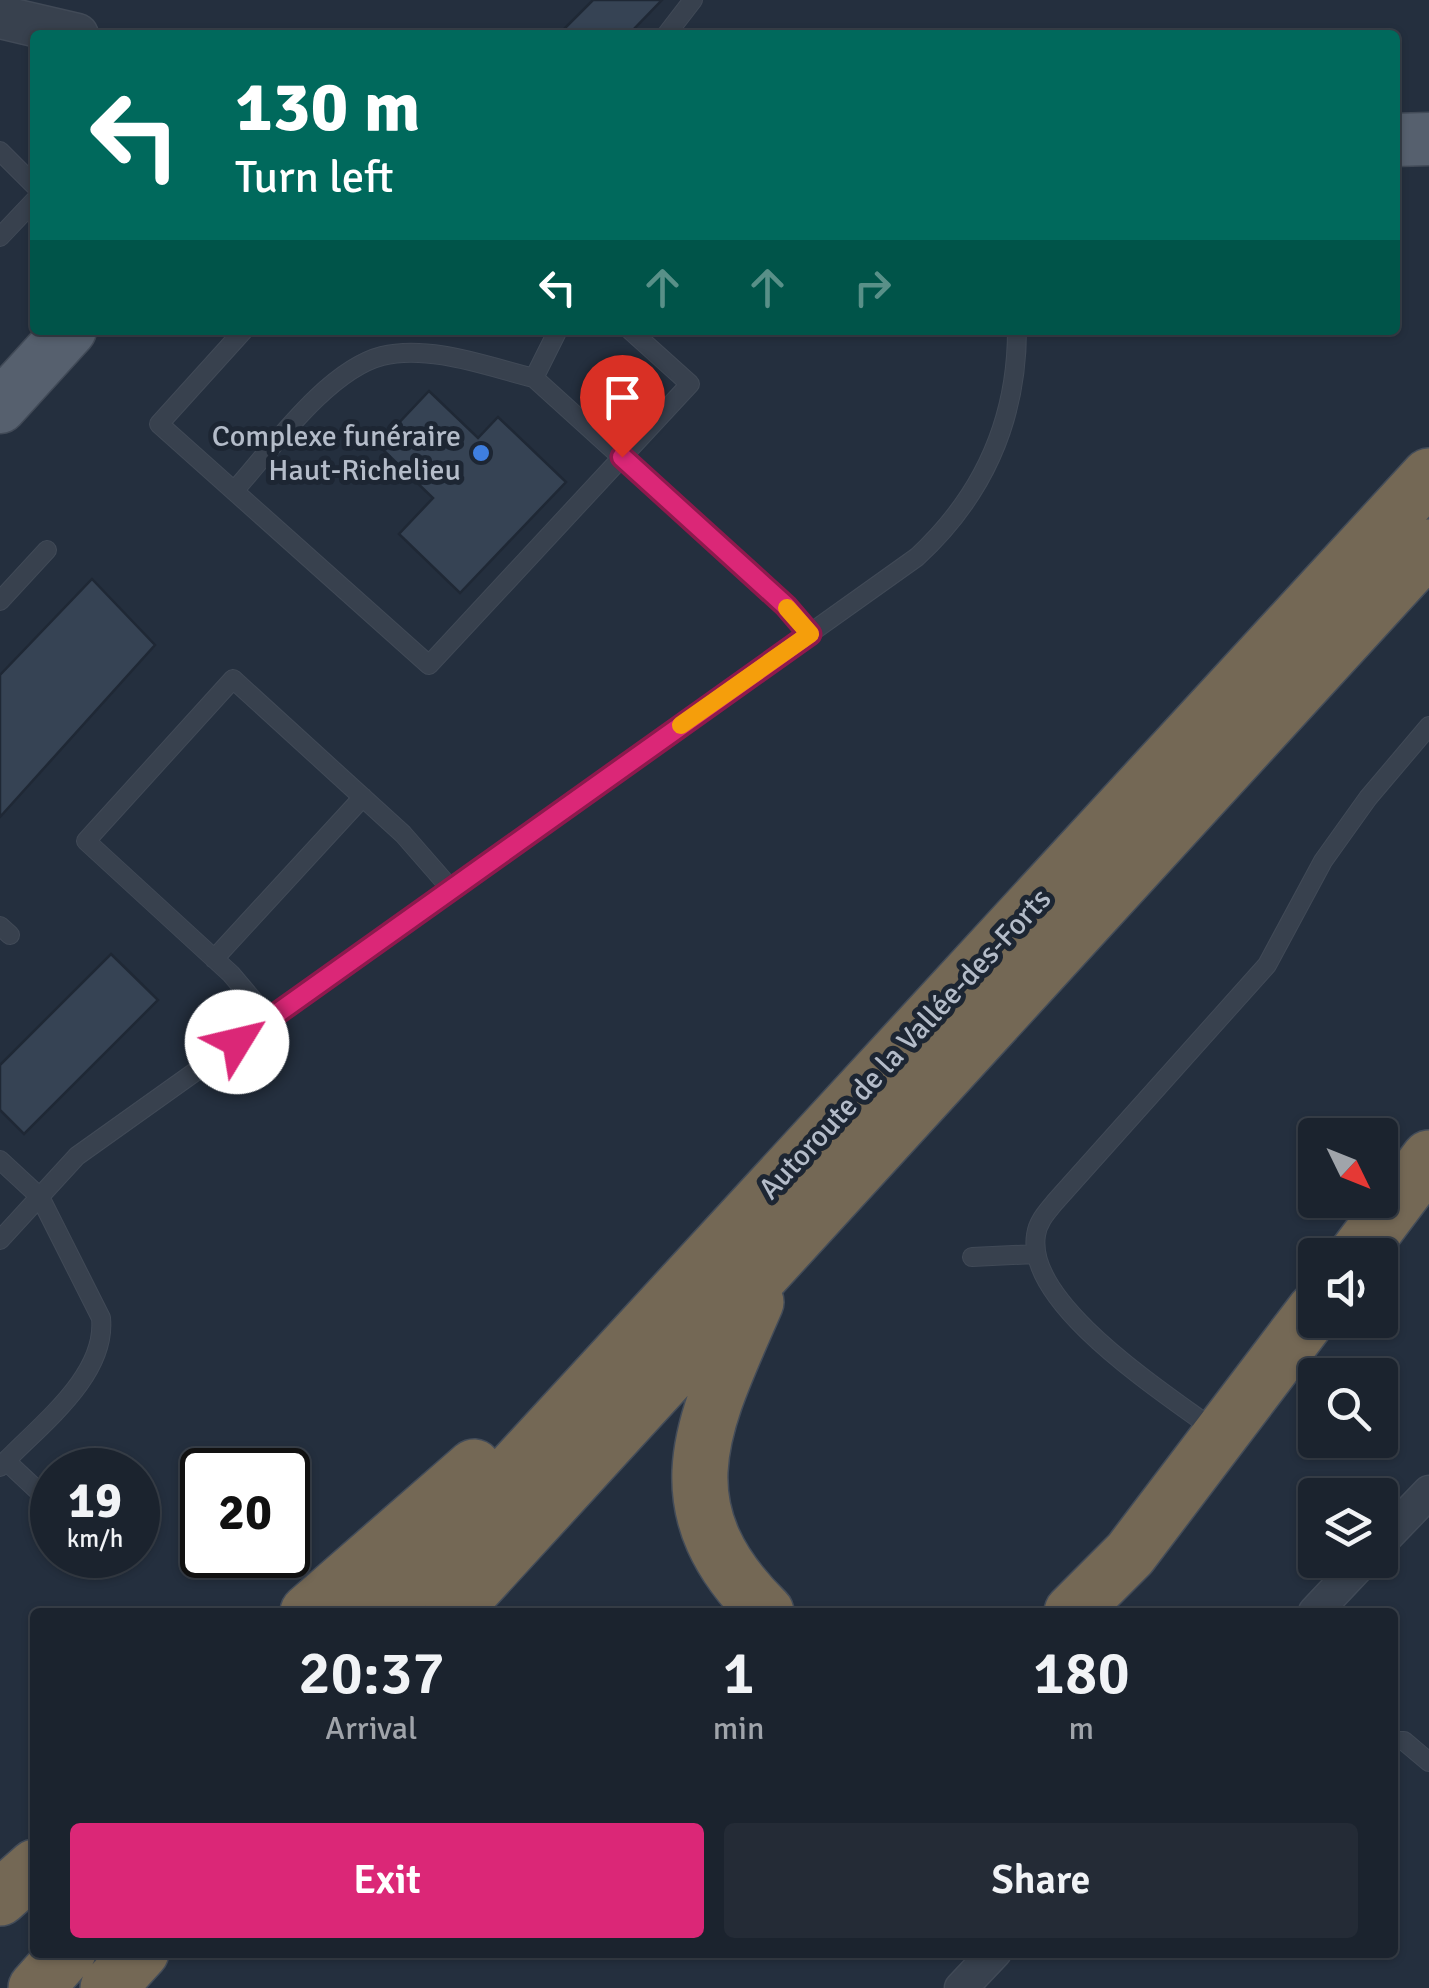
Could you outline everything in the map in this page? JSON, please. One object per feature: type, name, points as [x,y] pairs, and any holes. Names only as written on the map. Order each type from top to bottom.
[{"type":"highway","name":"Autoroute de la Vallée-des-Forts","points":[[386,1608],[1429,476]]},
{"type":"highway","name":"Autoroute de la Vallée-des-Forts","points":[[456,1608],[1429,547]]},
{"type":"highway","points":[[1369,1238],[1429,1158]]},
{"type":"highway","points":[[763,1608],[733,1573],[715,1543],[706,1519],[699,1466],[707,1416],[772,1263]]},
{"type":"highway","points":[[313,1608],[687,1280]]},
{"type":"highway","points":[[1076,1608],[1130,1554],[1298,1333]]},
{"type":"highway","points":[[0,1898],[30,1871]]},
{"type":"highway","points":[[36,1988],[63,1958]]},
{"type":"highway","points":[[108,1988],[136,1958]]},
{"type":"main road","points":[[1400,140],[1429,140]]},
{"type":"main road","points":[[0,407],[65,335]]},
{"type":"street","points":[[0,17],[56,30]]},
{"type":"street","points":[[1398,1525],[1429,1492]]},
{"type":"street","points":[[1319,1608],[1347,1578]]},
{"type":"street","points":[[961,1988],[988,1958]]},
{"type":"lane","points":[[670,30],[693,0]]},
{"type":"lane","points":[[0,151],[30,181]]},
{"type":"lane","points":[[0,237],[30,205]]},
{"type":"lane","points":[[240,335],[160,424],[429,665],[690,384],[636,335]]},
{"type":"lane","points":[[534,378],[556,335]]},
{"type":"lane","points":[[0,1240],[77,1156],[917,556],[965,504],[989,464],[1006,420],[1016,375],[1017,335]]},
{"type":"lane","points":[[234,491],[339,378],[382,355],[452,359],[534,378],[786,606],[810,634]]},
{"type":"lane","points":[[0,601],[47,550]]},
{"type":"lane","points":[[269,1019],[214,959],[86,841],[233,678],[403,834],[451,889]]},
{"type":"lane","points":[[1222,1435],[1106,1345],[1057,1300],[1036,1254],[1041,1219],[1267,964],[1323,861],[1368,798],[1429,726]]},
{"type":"lane","points":[[214,959],[363,798]]},
{"type":"lane","points":[[0,1160],[40,1197],[100,1318],[103,1338],[96,1358],[79,1382],[3,1464],[30,1486]]},
{"type":"lane","points":[[972,1257],[1036,1254]]},
{"type":"lane","points":[[1398,1740],[1404,1740],[1429,1762]]},
{"type":"building","points":[[593,0],[662,0],[633,30],[563,30]]},
{"type":"building","points":[[429,391],[478,438],[498,417],[566,482],[460,593],[399,534],[433,498],[378,445]]},
{"type":"building","points":[[92,579],[155,645],[0,817],[0,675]]},
{"type":"building","points":[[111,954],[158,1000],[24,1134],[0,1110],[0,1065]]},
{"type":"slow traffic","points":[[681,725],[810,634],[787,608]]},
{"type":"place","name":"Complexe funéraire Haut-Richelieu","points":[[481,453]]},
{"type":"route","points":[[237,1042],[810,634],[786,606],[622,457]]}]
